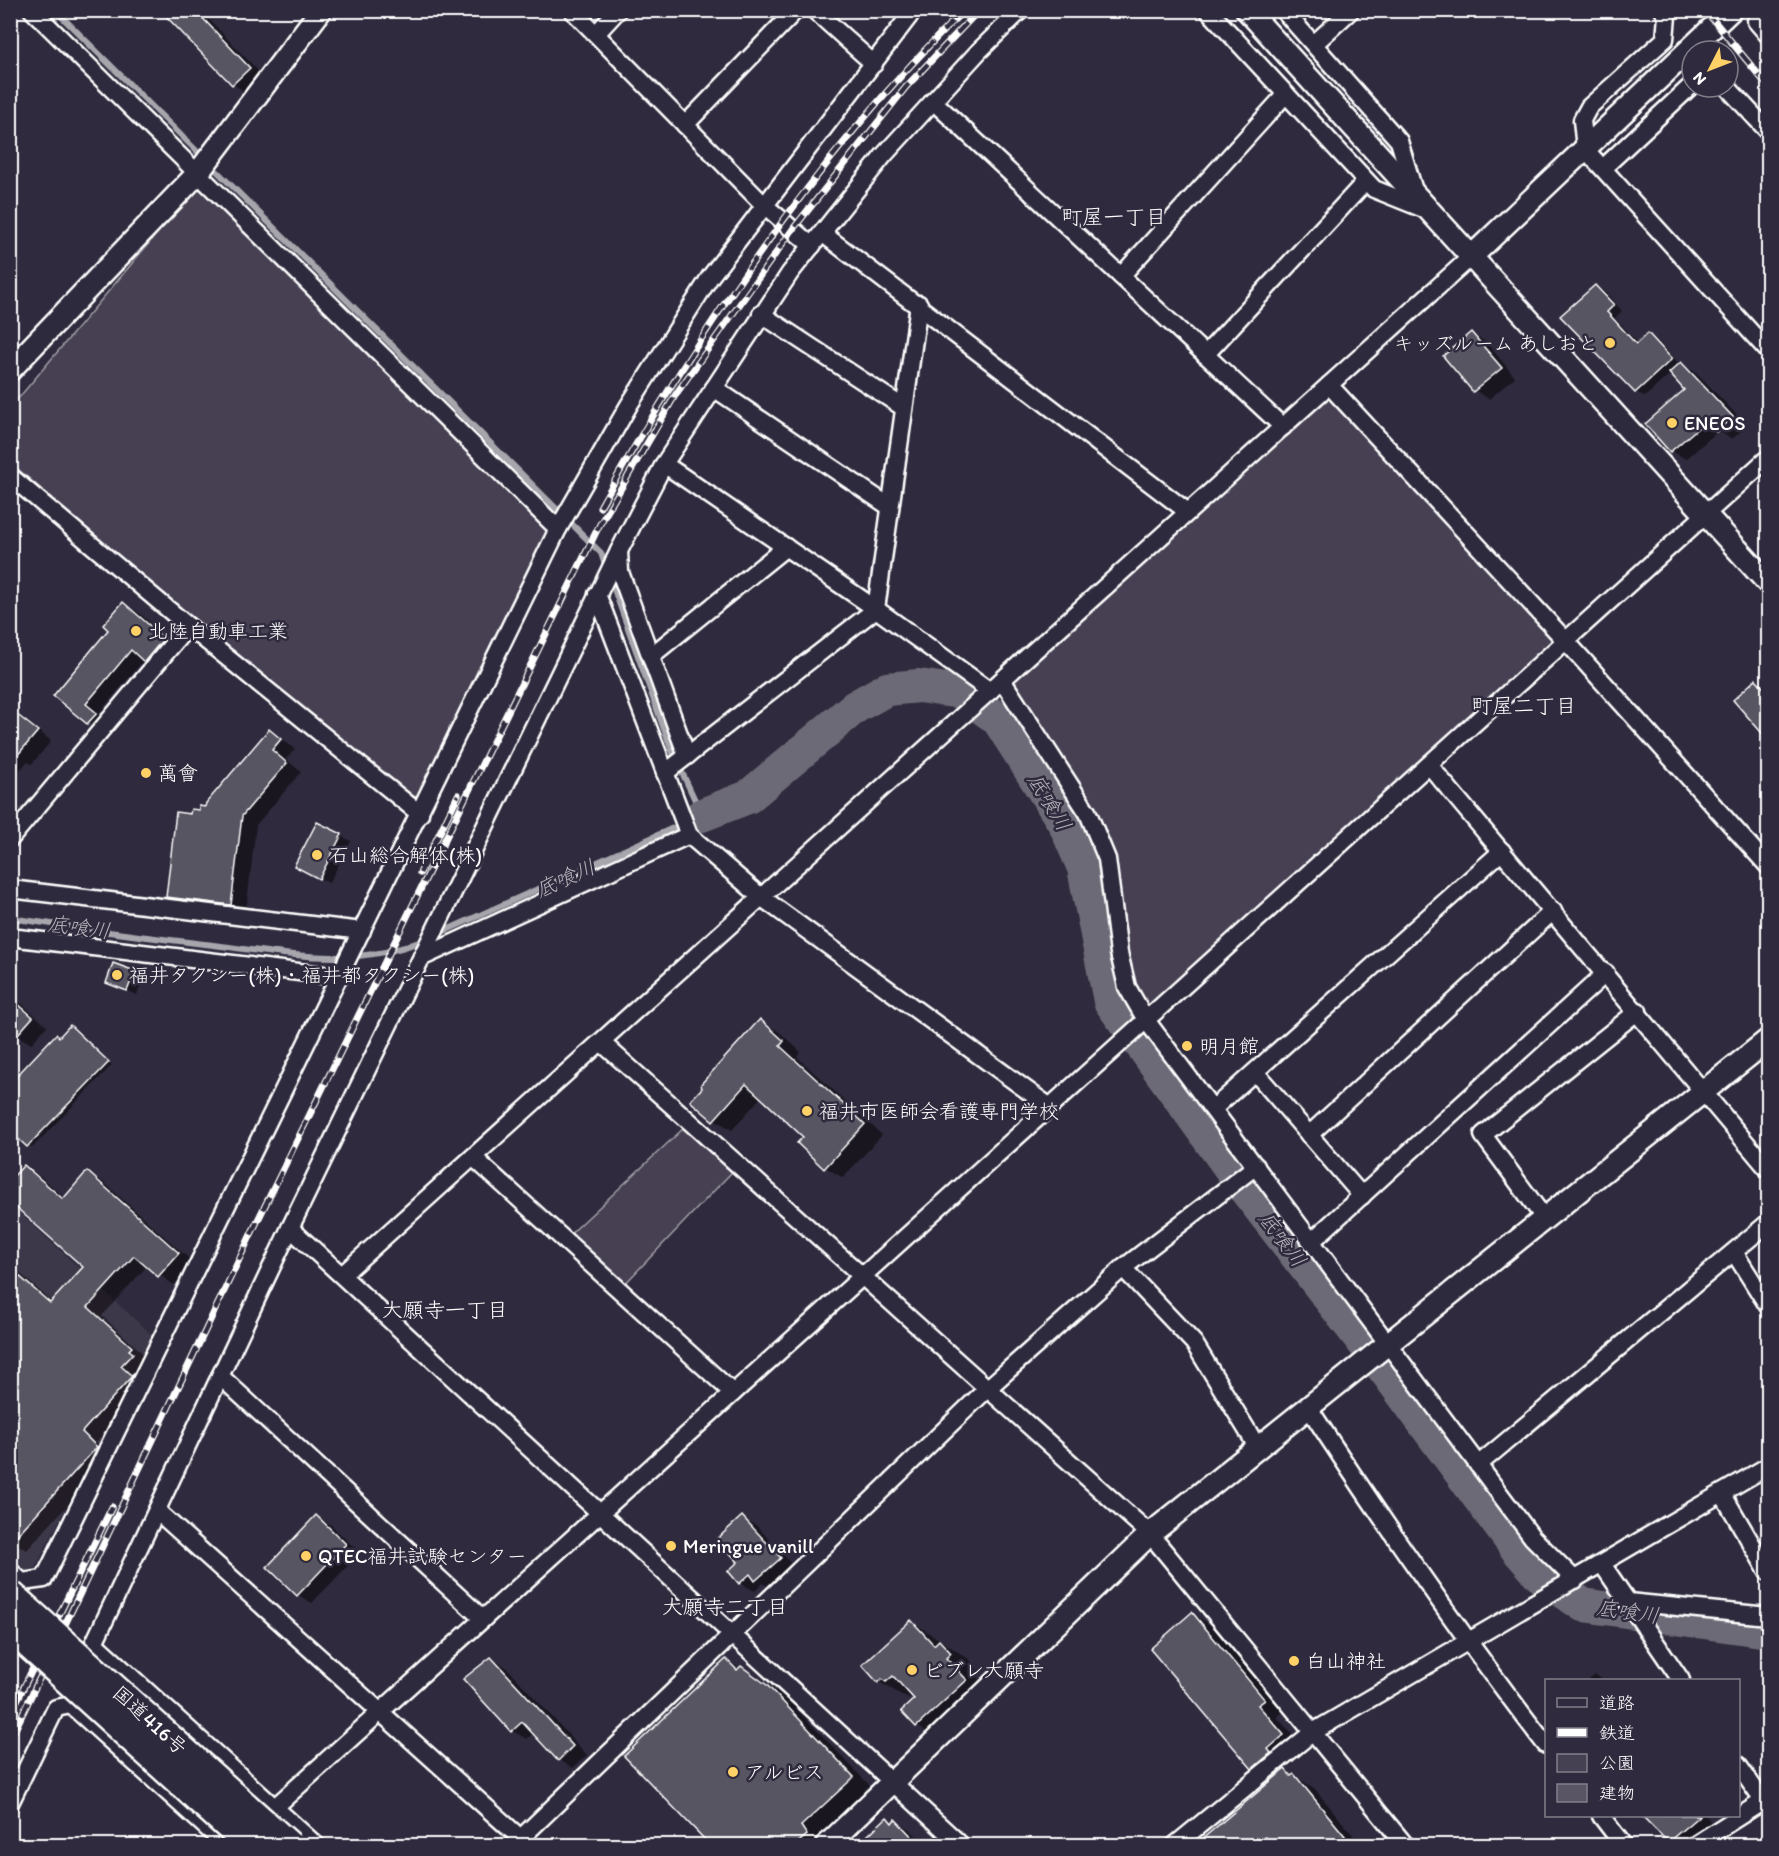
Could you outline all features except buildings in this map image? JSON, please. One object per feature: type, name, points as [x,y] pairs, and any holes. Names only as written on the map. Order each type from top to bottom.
[{"type":"highway","name":"国道416号","points":[[14,1583],[289,1845]]},
{"type":"highway","name":"国道416号","points":[[10,1627],[251,1845]]},
{"type":"street","points":[[32,10],[558,529]]},
{"type":"street","points":[[10,370],[198,173],[321,10]]},
{"type":"street","points":[[572,10],[763,204],[919,304],[1188,512]]},
{"type":"street","points":[[596,34],[618,10]]},
{"type":"street","points":[[685,125],[796,10]]},
{"type":"street","points":[[814,10],[874,64]]},
{"type":"street","points":[[10,1600],[14,1583],[44,1579],[558,529],[628,405],[677,326],[763,204],[914,10]]},
{"type":"street","points":[[316,1845],[94,1643],[290,1228],[597,594],[664,464],[761,314],[817,239],[884,155],[1021,10]]},
{"type":"street","points":[[1209,10],[1374,189],[1423,204]]},
{"type":"street","points":[[1283,10],[1399,141],[1423,204]]},
{"type":"street","points":[[1314,44],[1351,10]]},
{"type":"street","points":[[1663,10],[1667,16],[1665,39],[1589,107],[1582,120],[1585,148],[1768,351]]},
{"type":"street","points":[[342,1275],[1471,257],[1731,10]]},
{"type":"street","points":[[1768,10],[1756,21],[1768,35]]},
{"type":"street","points":[[1252,17],[1768,583]]},
{"type":"street","points":[[1121,276],[1286,94]]},
{"type":"street","points":[[1603,168],[1680,96]]},
{"type":"street","points":[[1738,99],[1768,131]]},
{"type":"street","points":[[933,101],[1283,427]]},
{"type":"street","points":[[1205,355],[1366,181]]},
{"type":"street","points":[[665,773],[876,609],[919,304]]},
{"type":"street","points":[[761,314],[904,408]]},
{"type":"street","points":[[1329,385],[1566,641],[1768,866]]},
{"type":"street","points":[[714,388],[891,507]]},
{"type":"street","points":[[275,1807],[1768,458]]},
{"type":"street","points":[[664,464],[876,609],[990,691]]},
{"type":"street","points":[[10,476],[188,626],[420,814]]},
{"type":"street","points":[[651,656],[786,547]]},
{"type":"street","points":[[619,551],[620,572],[687,756]]},
{"type":"street","points":[[597,594],[689,835],[761,897],[1050,1107]]},
{"type":"street","points":[[10,839],[188,626]]},
{"type":"street","points":[[1002,680],[1088,813],[1107,859],[1119,953],[1127,987],[1146,1020],[1532,1537],[1575,1580]]},
{"type":"street","points":[[1429,765],[1638,1011],[1768,1169]]},
{"type":"street","points":[[423,957],[689,835]]},
{"type":"street","points":[[1213,1109],[1502,850]]},
{"type":"street","points":[[10,889],[362,931]]},
{"type":"street","points":[[1309,1135],[1553,911]]},
{"type":"street","points":[[10,937],[340,977]]},
{"type":"street","points":[[1312,1241],[1606,973]]},
{"type":"street","points":[[1545,1220],[1483,1135],[1638,1011]]},
{"type":"street","points":[[826,1845],[1150,1534],[1768,1040]]},
{"type":"street","points":[[601,1042],[1150,1534],[1406,1845]]},
{"type":"street","points":[[1255,1072],[1362,1196]]},
{"type":"street","points":[[473,1157],[733,1393]]},
{"type":"street","points":[[157,1511],[525,1842],[733,1635],[988,1388],[1123,1268],[1256,1166]]},
{"type":"street","points":[[1478,1465],[1768,1223]]},
{"type":"street","points":[[290,1228],[962,1845]]},
{"type":"street","points":[[1734,1252],[1768,1306]]},
{"type":"street","points":[[1123,1268],[1194,1342],[1258,1448]]},
{"type":"street","points":[[220,1376],[483,1619]]},
{"type":"street","points":[[1309,1408],[1387,1529],[1467,1642],[1545,1744]]},
{"type":"street","points":[[1174,1845],[1313,1732],[1768,1466]]},
{"type":"street","points":[[1722,1493],[1768,1572]]},
{"type":"street","points":[[1602,1564],[1680,1679]]},
{"type":"street","points":[[1628,1602],[1768,1616]]},
{"type":"street","points":[[71,1705],[101,1649]]},
{"type":"street","points":[[10,1803],[56,1708],[71,1705]]},
{"type":"street","points":[[71,1705],[227,1845]]},
{"type":"street","points":[[1693,1845],[1767,1803],[1740,1768]]},
{"type":"street","points":[[1603,1817],[1624,1845]]},
{"type":"shaded area","points":[[10,1204],[153,1336],[35,1568],[26,1570],[10,1558]]},
{"type":"green space","points":[[198,185],[555,536],[424,805],[198,624],[11,463],[11,407]]},
{"type":"green space","points":[[1329,385],[1566,641],[1146,1020],[1119,953],[1101,845],[1002,680]]},
{"type":"green space","points":[[686,1126],[732,1172],[619,1290],[564,1240]]},
{"type":"waterway","points":[[55,10],[601,553],[606,568]]},
{"type":"waterway","name":"底喰川","points":[[438,934],[702,815],[672,751],[610,578]]},
{"type":"waterway","name":"底喰川","points":[[702,815],[748,797],[855,707],[887,689],[919,686],[960,692],[998,719],[1065,824],[1084,868],[1110,1001],[1246,1190],[1385,1370],[1517,1549],[1540,1575],[1583,1605],[1768,1631]]},
{"type":"waterway","name":"底喰川","points":[[10,918],[312,956],[370,955],[398,949],[426,939]]},
{"type":"railway","points":[[600,507],[678,375],[720,310],[811,183],[911,65],[964,10]]},
{"type":"railway","points":[[10,1740],[256,1224],[600,524],[676,394],[793,229],[906,87],[979,10]]},
{"type":"railway","points":[[1705,10],[1768,86]]},
{"type":"railway","points":[[420,873],[458,795]]},
{"type":"railway","points":[[10,1715],[112,1507]]},
{"type":"place","name":"キッズルーム あしおと","points":[[1610,343]]},
{"type":"place","name":"ENEOS","points":[[1672,423]]},
{"type":"place","name":"北陸自動車工業","points":[[136,631]]},
{"type":"place","name":"萬會","points":[[146,773]]},
{"type":"place","name":"石山総合解体(株)","points":[[317,855]]},
{"type":"place","name":"福井タクシー(株)・福井都タクシー(株)","points":[[117,975]]},
{"type":"place","name":"明月館","points":[[1187,1046]]},
{"type":"place","name":"福井市医師会看護専門学校","points":[[807,1111]]},
{"type":"place","name":"Meringue vanill","points":[[671,1546]]},
{"type":"place","name":"QTEC福井試験センター","points":[[306,1556]]},
{"type":"place","name":"白山神社","points":[[1294,1661]]},
{"type":"place","name":"ビブレ大願寺","points":[[912,1670]]},
{"type":"place","name":"アルビス","points":[[733,1772]]},
{"type":"district","name":"町屋一丁目","points":[[1114,216]]},
{"type":"district","name":"町屋二丁目","points":[[1524,705]]},
{"type":"district","name":"大願寺一丁目","points":[[445,1309]]},
{"type":"district","name":"大願寺二丁目","points":[[725,1606]]}]
